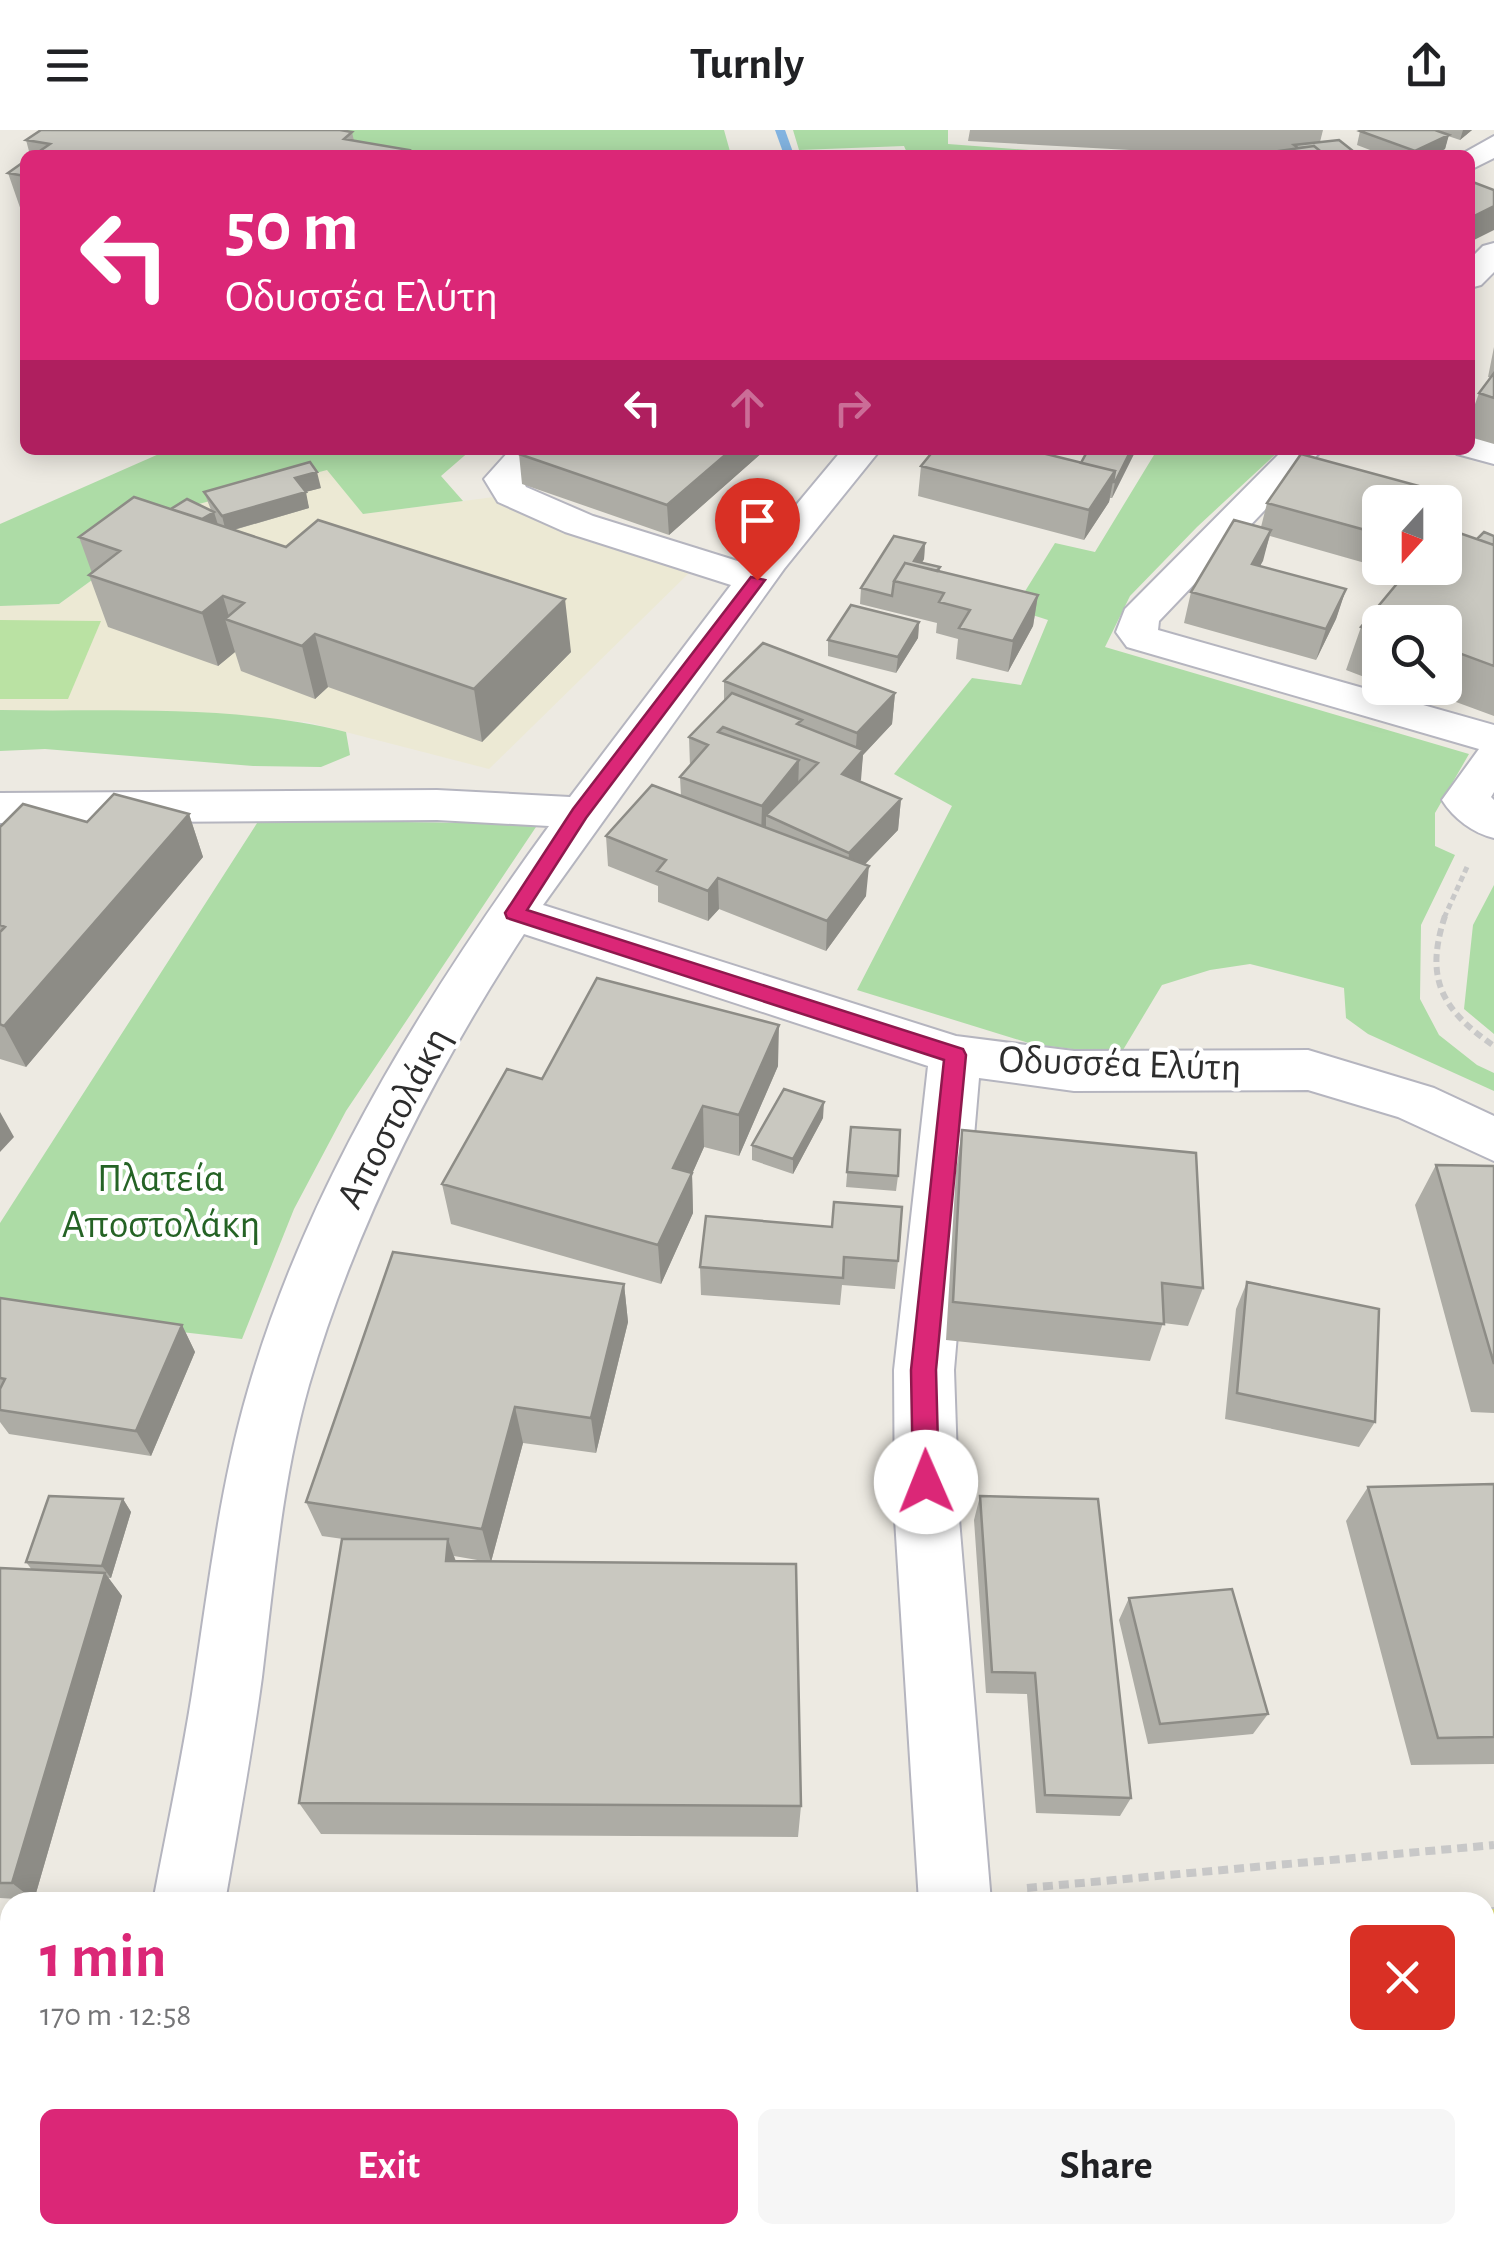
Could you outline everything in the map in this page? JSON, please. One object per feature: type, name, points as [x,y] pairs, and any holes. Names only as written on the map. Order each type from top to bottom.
[{"type":"street","points":[[527,455],[503,479],[511,494],[578,524],[757,580]]},
{"type":"street","name":"Αποστολάκη","points":[[191,1892],[226,1696],[257,1476],[290,1350],[325,1254],[378,1140],[514,913],[580,814],[829,485],[857,455]]},
{"type":"street","points":[[1299,455],[1138,618],[1136,632],[1142,638],[1494,739]]},
{"type":"street","points":[[1484,815],[1494,759]]},
{"type":"street","points":[[0,808],[437,805],[580,814]]},
{"type":"street","name":"Οδυσσέα Ελύτη","points":[[514,913],[955,1055],[1074,1071],[1308,1070],[1415,1102],[1494,1140]]},
{"type":"street","points":[[954,1892],[927,1519],[924,1370],[955,1055]]},
{"type":"path","points":[[1484,815],[1442,921],[1435,970],[1438,996],[1450,1014],[1494,1046]]},
{"type":"path","points":[[1025,1892],[1494,1846]]},
{"type":"shaded area","points":[[328,469],[363,514],[494,497],[690,572],[489,769],[307,722],[166,713],[0,710],[0,606],[59,604],[195,505]]},
{"type":"green space","points":[[234,130],[724,130],[730,150],[330,150]]},
{"type":"green space","points":[[793,130],[948,130],[948,144],[1029,150],[906,150],[904,146],[799,150]]},
{"type":"green space","points":[[157,455],[465,455],[441,476],[463,501],[363,514],[327,470],[195,505],[59,604],[0,606],[0,524]]},
{"type":"green space","points":[[1154,455],[1275,455],[1130,596],[1105,647],[1469,754],[1435,813],[1435,846],[1455,855],[1421,925],[1420,999],[1439,1035],[1477,1065],[1494,1073],[1494,1091],[1368,1034],[1346,1018],[1344,988],[1250,964],[1210,970],[1162,985],[1120,1055],[1032,1044],[857,990],[952,806],[894,774],[972,678],[1021,685],[1048,620],[1014,609],[1055,543],[1095,552]]},
{"type":"green space","points":[[0,620],[101,621],[68,699],[0,699]]},
{"type":"green space","points":[[0,710],[174,711],[262,717],[346,732],[350,755],[321,767],[253,766],[45,749],[0,751]]},
{"type":"green space","name":"Πλατεία Αποστολάκη","points":[[259,820],[538,824],[346,1111],[294,1209],[242,1339],[0,1311],[0,1223]]},
{"type":"green space","points":[[1494,885],[1494,1034],[1464,1009],[1473,925]]},
{"type":"building","points":[[41,130],[340,130],[352,132],[344,139],[409,150],[41,150],[50,144],[26,140]]},
{"type":"building","points":[[1435,130],[1449,135],[1412,150],[1360,131]]},
{"type":"building","points":[[1339,140],[1352,150],[1319,150],[1294,145]]},
{"type":"building","points":[[1314,146],[1319,150],[1286,150]]},
{"type":"building","points":[[20,165],[20,175],[8,173]]},
{"type":"building","points":[[1475,183],[1494,190],[1494,206],[1475,216]]},
{"type":"building","points":[[1494,373],[1494,398],[1479,393]]},
{"type":"building","points":[[522,455],[725,455],[667,505]]},
{"type":"building","points":[[930,455],[1050,455],[1115,471],[1089,510],[921,466]]},
{"type":"building","points":[[1085,455],[1128,455],[1115,482],[1115,471],[1081,463]]},
{"type":"building","points":[[1300,455],[1415,485],[1362,485],[1362,529],[1267,503]]},
{"type":"building","points":[[310,462],[317,472],[295,478],[306,492],[222,516],[204,492]]},
{"type":"building","points":[[134,497],[286,547],[318,520],[565,599],[474,689],[315,634],[302,646],[225,619],[244,603],[223,596],[202,613],[89,575],[120,551],[79,537]]},
{"type":"building","points":[[187,499],[214,512],[202,519],[171,509]]},
{"type":"building","points":[[1234,520],[1271,530],[1252,564],[1346,589],[1326,629],[1191,592]]},
{"type":"building","points":[[1484,532],[1494,536],[1494,545],[1477,539]]},
{"type":"building","points":[[1462,534],[1494,545],[1494,666],[1462,654],[1462,605],[1379,605],[1396,585],[1462,585]]},
{"type":"building","points":[[894,536],[925,543],[914,561],[940,567],[937,571],[905,563],[894,581],[892,596],[861,588]]},
{"type":"building","points":[[905,563],[1038,595],[1013,641],[959,628],[970,610],[939,602],[944,593],[894,581]]},
{"type":"building","points":[[851,605],[919,622],[898,657],[828,640]]},
{"type":"building","points":[[763,643],[895,693],[857,733],[724,681]]},
{"type":"building","points":[[732,693],[802,720],[797,724],[863,750],[842,774],[901,799],[849,853],[766,815],[818,763],[723,727],[718,732],[799,760],[762,806],[680,777],[708,745],[689,737]]},
{"type":"building","points":[[652,785],[869,866],[827,921],[718,878],[708,891],[657,871],[666,860],[606,836]]},
{"type":"building","points":[[114,794],[189,814],[4,1026],[0,1024],[0,932],[5,927],[0,925],[0,827],[23,804],[87,822]]},
{"type":"building","points":[[597,978],[779,1025],[739,1115],[703,1106],[673,1168],[692,1173],[658,1245],[442,1184],[507,1069],[542,1079]]},
{"type":"building","points":[[784,1089],[824,1102],[793,1159],[752,1145]]},
{"type":"building","points":[[851,1127],[900,1130],[898,1176],[847,1172]]},
{"type":"building","points":[[962,1130],[1196,1153],[1203,1288],[1162,1283],[1164,1324],[953,1302]]},
{"type":"building","points":[[1436,1165],[1494,1166],[1494,1364]]},
{"type":"building","points":[[834,1202],[902,1207],[898,1261],[844,1257],[843,1278],[700,1267],[706,1216],[832,1227]]},
{"type":"building","points":[[393,1252],[624,1284],[591,1418],[515,1407],[482,1529],[306,1502]]},
{"type":"building","points":[[1247,1282],[1379,1309],[1375,1422],[1237,1393]]},
{"type":"building","points":[[0,1298],[182,1325],[136,1431],[0,1410],[0,1389],[5,1379],[0,1378]]},
{"type":"building","points":[[1494,1484],[1494,1737],[1438,1738],[1368,1487]]},
{"type":"building","points":[[49,1496],[123,1499],[102,1566],[26,1562]]},
{"type":"building","points":[[980,1496],[1098,1499],[1131,1798],[1045,1795],[1035,1673],[992,1672]]},
{"type":"building","points":[[342,1539],[448,1539],[446,1561],[796,1564],[801,1806],[299,1803]]},
{"type":"building","points":[[0,1568],[105,1573],[12,1883],[0,1883]]},
{"type":"building","points":[[1232,1589],[1268,1714],[1160,1724],[1129,1598]]},
{"type":"waterway","points":[[780,130],[787,150]]},
{"type":"route","points":[[757,580],[580,814],[514,913],[955,1055],[924,1370],[926,1482]]}]
